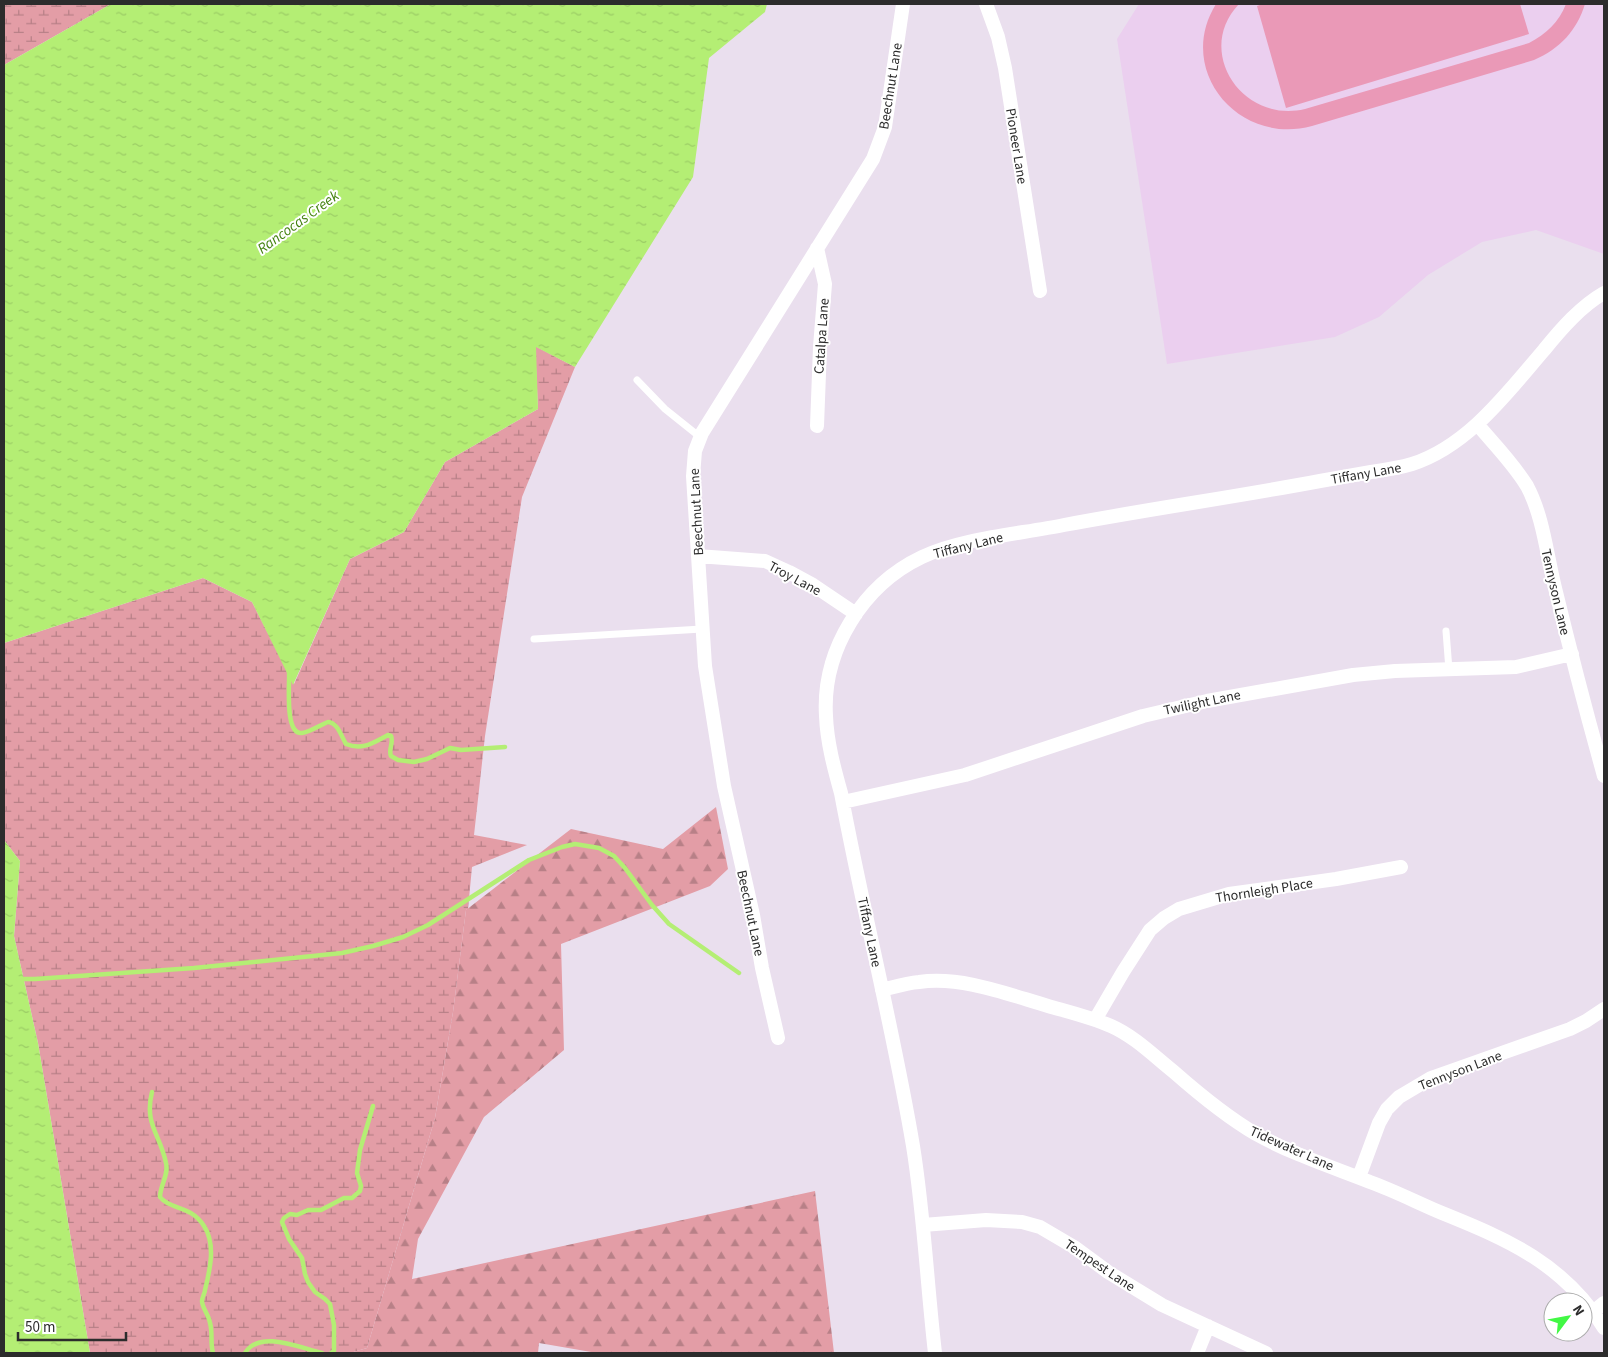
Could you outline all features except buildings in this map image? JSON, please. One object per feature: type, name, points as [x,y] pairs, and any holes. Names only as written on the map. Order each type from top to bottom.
[{"type":"street","name":"Beechnut Lane","points":[[778,1038],[767,992],[753,914],[722,778],[709,702],[702,629],[693,476],[695,451],[700,437],[873,159],[885,127],[903,4]]},
{"type":"street","name":"Pioneer Lane","points":[[986,4],[998,37],[1005,68],[1040,291]]},
{"type":"street","name":"Catalpa Lane","points":[[817,248],[825,284],[817,426]]},
{"type":"street","name":"Tiffany Lane","points":[[935,1353],[923,1225],[901,1074],[829,742],[826,716],[827,690],[832,665],[840,640],[856,614],[883,581],[924,556],[946,548],[1147,510],[1254,493],[1412,464],[1434,455],[1455,442],[1476,424],[1508,393],[1555,336],[1594,299],[1604,293]]},
{"type":"street","name":"Tennyson Lane","points":[[1476,424],[1510,461],[1528,488],[1541,525],[1604,776]]},
{"type":"street","name":"Troy Lane","points":[[698,556],[765,561],[789,572],[856,614]]},
{"type":"street","name":"Twilight Lane","points":[[842,802],[965,775],[1143,716],[1249,692],[1353,675],[1395,671],[1516,666],[1572,654]]},
{"type":"street","name":"Thornleigh Place","points":[[1095,1020],[1150,930],[1164,918],[1179,909],[1229,894],[1336,879],[1401,867]]},
{"type":"street","name":"Tidewater Lane","points":[[882,990],[919,982],[948,981],[965,983],[1111,1026],[1125,1034],[1218,1108],[1256,1134],[1297,1153],[1484,1230],[1524,1250],[1560,1275],[1599,1308],[1604,1328]]},
{"type":"street","name":"Tennyson Lane","points":[[1359,1177],[1379,1123],[1387,1109],[1399,1097],[1431,1078],[1570,1029],[1604,1009]]},
{"type":"street","name":"Tempest Lane","points":[[923,1225],[986,1220],[1022,1222],[1040,1227],[1162,1305],[1266,1353]]},
{"type":"street","points":[[1197,1353],[1208,1326]]},
{"type":"lane","points":[[637,380],[664,409],[700,437]]},
{"type":"lane","points":[[534,639],[702,629]]},
{"type":"lane","points":[[1446,630],[1449,670]]},
{"type":"shaded area","points":[[1139,4],[1604,4],[1604,254],[1536,230],[1482,242],[1428,275],[1379,317],[1335,337],[1167,364],[1117,39]]},
{"type":"shaded area","points":[[1216,4],[1239,4],[1226,23],[1221,42],[1223,62],[1232,80],[1245,95],[1262,106],[1282,111],[1305,109],[1529,43],[1551,27],[1560,16],[1566,4],[1585,4],[1577,22],[1566,38],[1552,50],[1534,60],[1312,126],[1285,129],[1260,125],[1238,114],[1221,97],[1209,77],[1203,54],[1205,29]]},
{"type":"shaded area","points":[[1263,4],[1520,4],[1529,34],[1286,108],[1257,6]]},
{"type":"green space","points":[[4,4],[111,4],[4,65]]},
{"type":"green space","points":[[535,346],[575,367],[522,497],[485,736],[474,835],[527,845],[472,867],[453,1012],[435,1118],[367,1348],[350,1353],[90,1353],[38,1043],[14,936],[20,861],[4,840],[4,643],[203,578],[252,602],[294,684],[350,559],[404,532],[445,462],[538,409]]},
{"type":"green space","points":[[716,807],[728,869],[710,886],[561,944],[564,1050],[484,1117],[418,1239],[412,1279],[815,1191],[834,1353],[597,1353],[539,1343],[538,1353],[350,1353],[367,1348],[435,1118],[453,1012],[466,910],[571,829],[663,849]]},
{"type":"water","name":"Rancocas Creek","points":[[111,4],[767,4],[765,12],[709,58],[693,177],[575,367],[536,347],[538,409],[445,462],[404,532],[350,559],[293,685],[252,602],[203,578],[4,643],[4,65]]},
{"type":"water","points":[[4,840],[20,861],[14,936],[38,1043],[90,1353],[4,1353]]},
{"type":"waterway","points":[[289,671],[290,717],[296,731],[302,733],[328,722],[337,727],[346,744],[358,747],[368,745],[388,735],[392,739],[391,756],[398,760],[414,762],[427,759],[450,748],[461,750],[505,747]]},
{"type":"waterway","points":[[18,979],[194,968],[342,953],[373,946],[403,937],[428,925],[529,860],[575,844],[599,848],[614,856],[669,924],[739,973]]},
{"type":"waterway","points":[[152,1092],[150,1103],[151,1121],[167,1167],[160,1197],[169,1204],[187,1211],[199,1219],[208,1233],[210,1241],[210,1266],[202,1301],[211,1327],[213,1353]]},
{"type":"waterway","points":[[331,1353],[334,1351],[334,1325],[330,1304],[315,1292],[308,1282],[302,1258],[289,1239],[282,1222],[290,1214],[297,1215],[308,1210],[321,1210],[344,1198],[352,1198],[360,1191],[361,1186],[357,1173],[360,1150],[373,1106]]},
{"type":"waterway","points":[[245,1353],[252,1346],[260,1342],[270,1341],[292,1344],[322,1353]]}]
